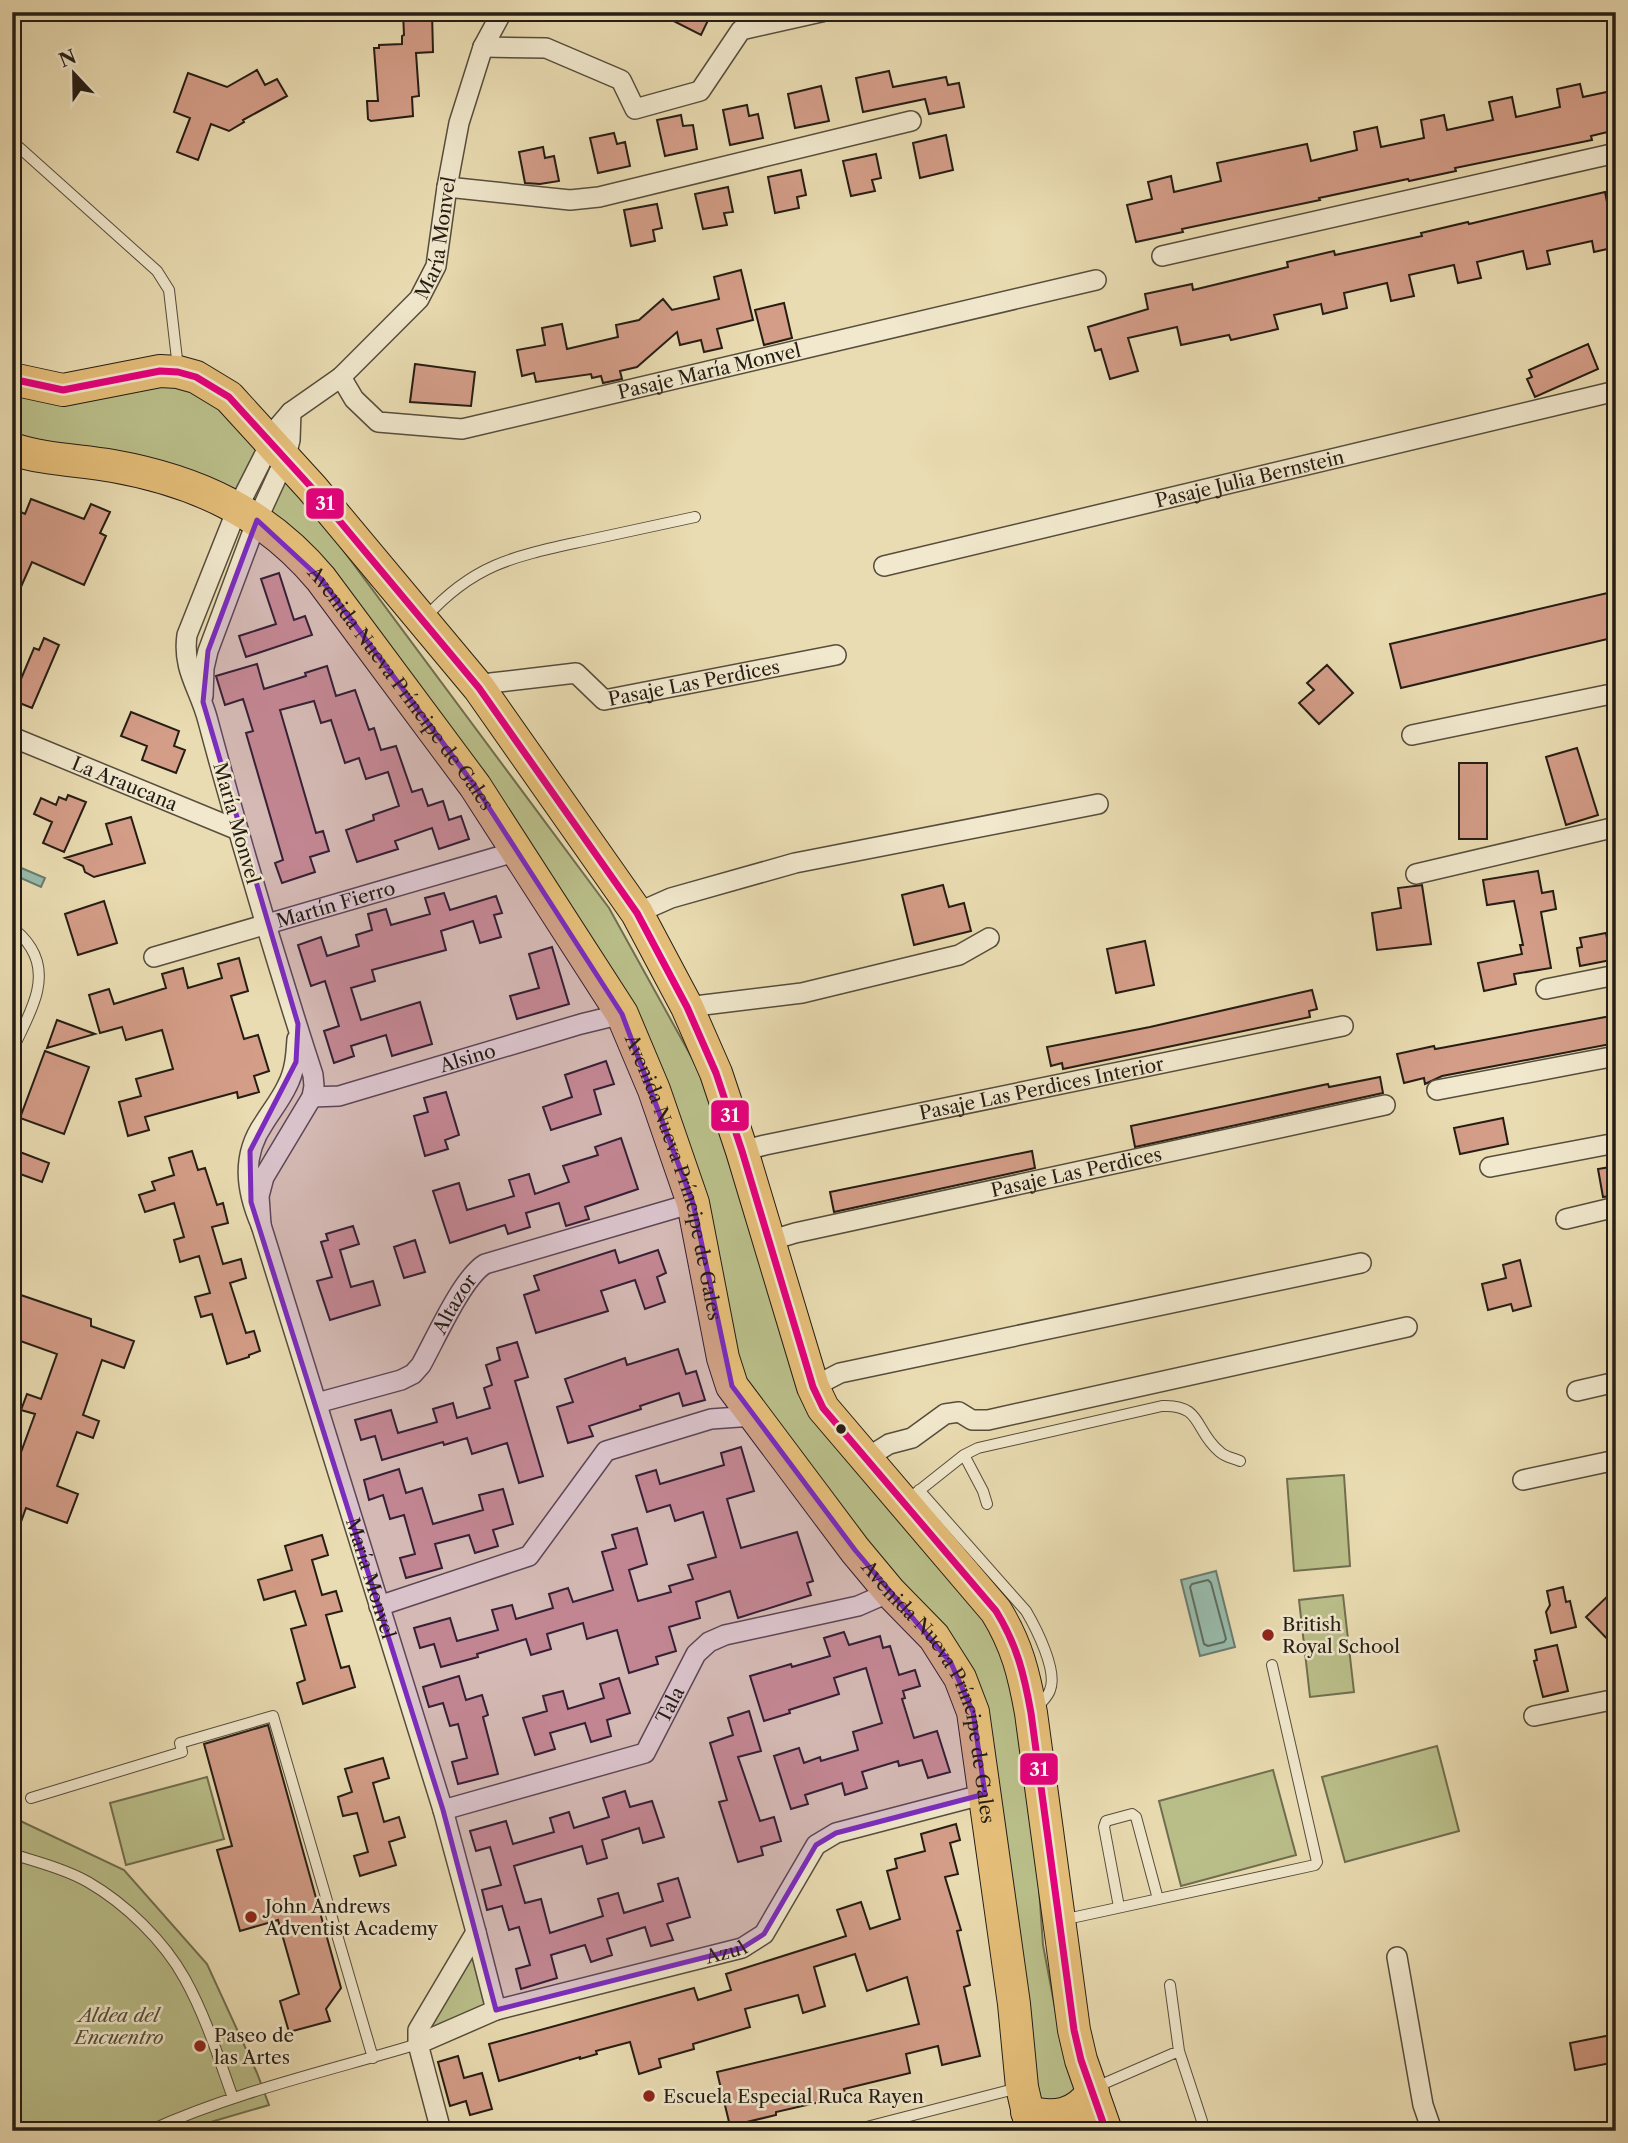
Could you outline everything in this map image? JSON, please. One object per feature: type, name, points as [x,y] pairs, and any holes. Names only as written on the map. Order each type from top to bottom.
[{"type":"main road","points":[[12,379],[63,390],[160,372],[178,372],[196,377],[229,397],[278,450],[479,688],[637,913],[687,1007],[716,1073],[813,1387],[823,1408],[865,1459],[911,1497],[1011,1634],[1023,1667],[1031,1713],[1074,2030],[1081,2060],[1106,2131]]},
{"type":"main road","name":"Avenida Nueva Príncipe de Gales","points":[[12,449],[34,456],[113,466],[203,490],[274,531],[321,579],[475,786],[622,1014],[654,1090],[693,1203],[726,1373],[732,1387],[855,1550],[890,1592],[934,1637],[960,1678],[973,1712],[1027,2110]]},
{"type":"main road","points":[[1027,2110],[1054,2117],[1066,2114],[1077,2109],[1093,2090]]},
{"type":"street","name":"María Monvel","points":[[261,1225],[259,1196],[264,1177],[312,1097],[313,1075],[238,830],[203,702],[184,654],[187,635],[278,450],[291,412],[341,377],[419,299],[436,266],[459,123],[483,47],[502,12]]},
{"type":"street","points":[[483,47],[546,48],[621,80],[635,109],[700,91],[741,30],[821,12]]},
{"type":"street","points":[[447,187],[570,200],[600,197],[911,121]]},
{"type":"street","points":[[1162,256],[1616,153]]},
{"type":"street","name":"Pasaje María Monvel","points":[[341,377],[354,399],[379,422],[462,429],[1097,280]]},
{"type":"street","name":"Pasaje Julia Bernstein","points":[[884,566],[1616,391]]},
{"type":"street","name":"Pasaje Las Perdices","points":[[479,688],[491,684],[576,673],[604,700],[836,655]]},
{"type":"street","points":[[1412,735],[1616,693]]},
{"type":"street","name":"La Araucana","points":[[12,737],[238,830]]},
{"type":"street","points":[[637,913],[671,898],[795,863],[1098,804]]},
{"type":"street","points":[[1416,874],[1616,827]]},
{"type":"street","name":"Martín Fierro","points":[[155,957],[518,851]]},
{"type":"street","points":[[687,1007],[802,993],[959,955],[989,937]]},
{"type":"street","points":[[1546,989],[1616,975]]},
{"type":"street","name":"Alsino","points":[[312,1097],[339,1096],[622,1014]]},
{"type":"street","name":"María Monvel","points":[[298,1024],[296,1062],[288,1085],[255,1138],[247,1166],[251,1202],[261,1225],[443,1810],[496,2010]]},
{"type":"street","name":"Pasaje Las Perdices Interior","points":[[742,1151],[1343,1026]]},
{"type":"street","points":[[1437,1090],[1616,1056]]},
{"type":"street","name":"Pasaje Las Perdices","points":[[769,1241],[808,1230],[1385,1105]]},
{"type":"street","points":[[1490,1167],[1616,1143]]},
{"type":"street","name":"Altazor","points":[[317,1403],[401,1380],[413,1374],[421,1365],[467,1282],[485,1264],[693,1203]]},
{"type":"street","points":[[1566,1219],[1616,1207]]},
{"type":"street","points":[[813,1387],[840,1373],[1361,1263]]},
{"type":"street","points":[[865,1459],[889,1444],[912,1438],[945,1414],[959,1412],[972,1420],[988,1420],[1407,1326]]},
{"type":"street","points":[[1577,1391],[1616,1382]]},
{"type":"street","points":[[379,1606],[529,1556],[606,1451],[710,1419],[753,1416]]},
{"type":"street","points":[[1523,1480],[1616,1460]]},
{"type":"street","name":"Tala","points":[[443,1810],[645,1753],[696,1654],[709,1642],[725,1635],[858,1606],[890,1592]]},
{"type":"street","points":[[1534,1716],[1616,1699]]},
{"type":"street","name":"Azul","points":[[418,2044],[496,2010],[742,1948],[764,1934],[816,1845],[836,1833],[985,1794]]},
{"type":"street","points":[[441,2131],[418,2044],[418,2030],[476,1932]]},
{"type":"street","points":[[1396,1957],[1423,2105],[1432,2131]]},
{"type":"lane","points":[[12,141],[157,271],[169,290],[178,372]]},
{"type":"lane","points":[[422,621],[455,588],[481,571],[509,558],[695,517]]},
{"type":"lane","points":[[12,928],[26,940],[36,956],[40,989],[12,1051]]},
{"type":"lane","points":[[911,1497],[964,1455],[978,1448],[1162,1406],[1178,1405],[1189,1410],[1222,1454],[1240,1461]]},
{"type":"lane","points":[[964,1455],[987,1504]]},
{"type":"lane","points":[[1060,1920],[1312,1866],[1317,1862],[1272,1665]]},
{"type":"lane","points":[[31,1798],[182,1752],[180,1743],[273,1716],[373,2058]]},
{"type":"lane","points":[[1119,1907],[1104,1827],[1106,1821],[1132,1814],[1136,1817],[1158,1899]]},
{"type":"lane","points":[[12,1854],[87,1882],[125,1909],[159,1942],[185,1979],[233,2098]]},
{"type":"lane","points":[[1170,1985],[1179,2051],[1202,2121]]},
{"type":"lane","points":[[149,2131],[185,2114],[233,2098],[418,2044]]},
{"type":"lane","points":[[1093,2090],[1179,2051]]},
{"type":"lane","points":[[851,2131],[1027,2110]]},
{"type":"highlighted area","points":[[257,520],[321,579],[475,786],[622,1014],[693,1203],[732,1386],[855,1550],[951,1663],[973,1712],[985,1794],[836,1833],[816,1845],[764,1934],[742,1948],[496,2010],[443,1810],[251,1202],[250,1151],[296,1062],[298,1024],[203,702],[208,651]]},
{"type":"green space","points":[[195,382],[297,488],[609,908],[697,1067],[729,1150],[785,1328],[981,1613],[1006,1658],[1032,1788],[1043,1945],[1059,2029],[1090,2131],[1045,2131],[973,1690],[741,1381],[641,1032],[278,525],[12,445],[12,389]]},
{"type":"green space","points":[[1344,1475],[1350,1566],[1294,1571],[1287,1479]]},
{"type":"green space","points":[[1343,1595],[1354,1692],[1310,1697],[1299,1600]]},
{"type":"green space","points":[[1437,1746],[1459,1831],[1345,1862],[1322,1777]]},
{"type":"green space","points":[[1273,1770],[1296,1855],[1181,1886],[1159,1801]]},
{"type":"green space","points":[[207,1777],[224,1839],[126,1865],[110,1803]]},
{"type":"green space","name":"Aldea del Encuentro","points":[[12,1817],[124,1870],[207,1964],[269,2105],[180,2131],[12,2131]]},
{"type":"green space","points":[[472,1947],[488,2005],[423,2037]]},
{"type":"water","points":[[12,864],[45,878],[41,887],[12,874]]},
{"type":"water","points":[[1216,1571],[1235,1647],[1200,1656],[1181,1580]]},
{"type":"building","points":[[403,12],[432,12],[433,52],[416,53],[419,96],[412,97],[413,116],[371,121],[368,119],[367,101],[378,101],[374,48],[379,48],[379,45],[402,44]]},
{"type":"building","points":[[656,12],[712,12],[701,35]]},
{"type":"building","points":[[257,70],[265,85],[277,79],[287,96],[243,120],[244,122],[229,131],[211,124],[198,160],[177,152],[190,118],[174,112],[188,73],[227,87]]},
{"type":"building","points":[[889,71],[893,87],[946,77],[948,85],[959,83],[964,107],[929,114],[925,99],[863,112],[856,78]]},
{"type":"building","points":[[1580,84],[1583,97],[1616,90],[1616,130],[1591,136],[1592,140],[1319,198],[1320,200],[1182,229],[1183,232],[1136,242],[1127,205],[1152,199],[1148,182],[1171,176],[1174,192],[1221,181],[1217,163],[1307,144],[1311,161],[1357,150],[1354,132],[1377,127],[1381,147],[1424,138],[1421,120],[1444,115],[1447,130],[1493,120],[1489,102],[1512,97],[1516,117],[1560,107],[1557,89]]},
{"type":"building","points":[[821,86],[829,121],[795,128],[788,94]]},
{"type":"building","points":[[747,105],[749,116],[758,114],[763,138],[730,145],[723,110]]},
{"type":"building","points":[[681,115],[683,126],[693,125],[697,149],[665,156],[657,120]]},
{"type":"building","points":[[614,133],[617,144],[625,142],[630,166],[598,173],[590,138]]},
{"type":"building","points":[[946,135],[953,170],[920,178],[913,143]]},
{"type":"building","points":[[543,147],[545,158],[554,156],[559,181],[525,183],[519,152]]},
{"type":"building","points":[[876,154],[881,178],[872,180],[875,191],[851,196],[843,161]]},
{"type":"building","points":[[801,170],[806,195],[797,197],[799,208],[775,213],[768,177]]},
{"type":"building","points":[[728,187],[733,212],[724,213],[727,225],[703,229],[695,194]]},
{"type":"building","points":[[1605,192],[1616,247],[1594,252],[1592,241],[1547,251],[1550,264],[1527,269],[1523,251],[1477,262],[1481,278],[1458,283],[1454,265],[1409,275],[1414,296],[1391,301],[1387,283],[1344,293],[1347,308],[1323,314],[1321,304],[1274,315],[1278,329],[1231,340],[1229,335],[1181,345],[1177,327],[1128,338],[1138,371],[1110,379],[1101,349],[1095,351],[1088,327],[1148,309],[1145,294],[1192,284],[1193,290],[1288,267],[1287,262],[1334,251],[1335,255],[1422,236],[1421,233]]},
{"type":"building","points":[[657,204],[662,228],[653,230],[655,241],[631,246],[624,210]]},
{"type":"building","points":[[741,270],[753,320],[717,329],[722,348],[704,352],[701,340],[680,345],[677,332],[637,367],[620,371],[622,379],[603,383],[601,376],[592,378],[591,374],[536,382],[534,373],[522,376],[517,350],[545,345],[542,328],[562,324],[567,349],[618,337],[616,325],[639,320],[663,299],[672,310],[719,299],[714,277]]},
{"type":"building","points":[[784,303],[792,338],[764,345],[755,310]]},
{"type":"building","points":[[1588,344],[1598,369],[1535,397],[1527,379],[1532,377],[1529,370]]},
{"type":"building","points":[[415,364],[475,372],[471,406],[410,402]]},
{"type":"building","points":[[31,499],[84,519],[91,504],[110,512],[100,533],[106,536],[84,585],[32,562],[12,607],[12,508],[25,514]]},
{"type":"building","points":[[279,573],[294,620],[305,616],[312,635],[246,657],[239,636],[276,624],[261,579]]},
{"type":"building","points":[[1616,591],[1616,637],[1401,688],[1390,644]]},
{"type":"building","points":[[44,638],[59,645],[32,708],[12,700],[12,676],[21,679],[34,648],[39,650]]},
{"type":"building","points":[[257,664],[264,689],[306,676],[305,673],[327,666],[336,696],[355,690],[369,730],[374,728],[381,750],[396,746],[412,792],[422,789],[428,806],[443,801],[449,820],[461,816],[469,839],[439,849],[432,828],[395,841],[398,849],[357,862],[346,830],[374,820],[373,815],[399,806],[388,772],[366,779],[359,758],[345,763],[331,720],[321,723],[314,701],[280,710],[316,833],[323,831],[329,851],[310,857],[315,872],[282,883],[275,863],[283,860],[246,733],[253,731],[243,699],[225,705],[216,676]]},
{"type":"building","points":[[1327,665],[1353,693],[1319,724],[1299,703],[1314,690],[1307,683]]},
{"type":"building","points":[[131,712],[179,731],[174,746],[185,750],[176,773],[142,760],[147,746],[121,736]]},
{"type":"building","points":[[1577,748],[1598,815],[1566,825],[1546,757]]},
{"type":"building","points":[[1459,763],[1487,763],[1487,839],[1459,839]]},
{"type":"building","points":[[68,795],[86,802],[64,852],[43,843],[52,822],[34,814],[41,798],[56,805],[59,797],[66,800]]},
{"type":"building","points":[[131,817],[145,863],[94,877],[85,872],[83,866],[65,858],[112,844],[106,824]]},
{"type":"building","points":[[1538,871],[1542,893],[1553,891],[1556,909],[1541,912],[1551,968],[1514,974],[1516,984],[1484,991],[1478,963],[1522,954],[1520,945],[1523,945],[1514,901],[1487,905],[1483,880]]},
{"type":"building","points":[[943,885],[949,907],[964,903],[971,931],[914,945],[902,895]]},
{"type":"building","points":[[1422,885],[1431,944],[1377,950],[1372,913],[1401,908],[1398,888]]},
{"type":"building","points":[[444,893],[450,910],[496,896],[502,913],[494,915],[501,937],[480,943],[473,921],[441,931],[446,950],[372,970],[375,981],[351,988],[361,1020],[420,1002],[432,1044],[392,1056],[386,1035],[351,1046],[354,1056],[334,1063],[324,1031],[339,1026],[325,981],[311,986],[298,945],[321,937],[327,956],[359,946],[356,935],[372,930],[368,914],[386,909],[391,925],[430,914],[425,898]]},
{"type":"building","points":[[104,901],[117,943],[78,955],[65,914]]},
{"type":"building","points":[[1606,933],[1611,960],[1580,966],[1577,948],[1582,947],[1580,938]]},
{"type":"building","points":[[1145,941],[1154,985],[1116,993],[1107,949]]},
{"type":"building","points":[[552,947],[569,1004],[517,1019],[510,996],[539,988],[529,954]]},
{"type":"building","points":[[239,958],[248,991],[231,996],[244,1039],[258,1035],[269,1071],[254,1076],[259,1092],[238,1098],[237,1092],[145,1117],[149,1130],[128,1136],[119,1102],[141,1096],[136,1079],[173,1069],[162,1030],[126,1040],[122,1027],[100,1033],[89,995],[109,989],[114,1004],[166,988],[162,974],[183,968],[188,988],[222,978],[218,964]]},
{"type":"building","points":[[1312,990],[1317,1009],[1309,1011],[1310,1017],[1063,1069],[1062,1063],[1051,1066],[1047,1047],[1150,1027]]},
{"type":"building","points":[[1616,1015],[1616,1043],[1442,1076],[1425,1084],[1424,1078],[1404,1083],[1397,1054]]},
{"type":"building","points":[[57,1020],[95,1034],[47,1048]]},
{"type":"building","points":[[45,1051],[89,1067],[64,1134],[20,1118]]},
{"type":"building","points":[[606,1061],[614,1084],[594,1090],[601,1114],[551,1130],[543,1107],[572,1097],[565,1075]]},
{"type":"building","points":[[1380,1077],[1383,1093],[1135,1147],[1131,1126],[1328,1084],[1329,1087]]},
{"type":"building","points":[[446,1092],[459,1135],[445,1140],[448,1149],[425,1156],[414,1116],[428,1112],[424,1098]]},
{"type":"building","points":[[1503,1118],[1508,1144],[1460,1154],[1454,1128]]},
{"type":"building","points":[[621,1138],[638,1189],[585,1207],[589,1219],[566,1226],[559,1203],[526,1213],[530,1227],[508,1234],[505,1225],[450,1243],[433,1191],[459,1183],[467,1210],[514,1196],[509,1180],[529,1174],[535,1194],[569,1182],[563,1166],[598,1155],[595,1147]]},
{"type":"building","points":[[12,1149],[49,1163],[42,1182],[12,1171]]},
{"type":"building","points":[[192,1151],[198,1170],[205,1168],[217,1205],[223,1203],[228,1223],[212,1227],[223,1264],[241,1259],[246,1278],[230,1283],[246,1333],[254,1331],[260,1351],[227,1364],[212,1314],[201,1317],[195,1297],[210,1293],[199,1256],[180,1262],[174,1240],[184,1237],[174,1203],[145,1212],[139,1195],[155,1190],[152,1182],[174,1175],[169,1158]]},
{"type":"building","points":[[1032,1151],[1035,1168],[834,1212],[830,1192]]},
{"type":"building","points":[[1616,1166],[1616,1195],[1603,1197],[1598,1169]]},
{"type":"building","points":[[353,1226],[359,1244],[340,1250],[351,1287],[373,1281],[380,1305],[330,1320],[317,1281],[332,1277],[321,1242],[328,1240],[326,1234]]},
{"type":"building","points":[[415,1240],[425,1272],[404,1278],[394,1247]]},
{"type":"building","points":[[615,1250],[619,1263],[658,1250],[666,1273],[657,1277],[665,1302],[645,1309],[635,1280],[601,1291],[608,1311],[536,1333],[524,1295],[539,1290],[534,1276]]},
{"type":"building","points":[[1520,1260],[1531,1306],[1513,1311],[1511,1304],[1488,1310],[1482,1284],[1506,1278],[1503,1265]]},
{"type":"building","points":[[12,1292],[91,1319],[91,1326],[134,1341],[124,1368],[102,1360],[83,1415],[99,1421],[93,1438],[77,1432],[57,1486],[78,1494],[67,1523],[26,1508],[14,1541],[12,1462],[17,1463],[35,1414],[21,1410],[27,1394],[41,1399],[57,1354],[12,1338]]},
{"type":"building","points":[[517,1342],[528,1377],[515,1381],[543,1476],[519,1483],[507,1443],[472,1454],[467,1438],[444,1445],[443,1442],[382,1460],[375,1436],[361,1440],[355,1420],[391,1410],[398,1433],[437,1422],[433,1409],[453,1403],[457,1418],[490,1408],[484,1388],[492,1385],[486,1365],[500,1360],[497,1348]]},
{"type":"building","points":[[678,1349],[686,1374],[696,1371],[705,1400],[683,1406],[679,1393],[589,1426],[593,1436],[568,1443],[557,1407],[573,1402],[565,1379],[625,1358],[627,1365]]},
{"type":"building","points":[[741,1447],[754,1491],[727,1499],[741,1548],[797,1532],[813,1581],[807,1583],[811,1595],[738,1618],[730,1591],[696,1602],[700,1618],[669,1627],[676,1651],[656,1657],[658,1664],[629,1673],[617,1630],[587,1639],[583,1623],[547,1634],[551,1649],[531,1655],[526,1639],[441,1667],[434,1644],[420,1648],[414,1628],[450,1618],[457,1641],[498,1630],[492,1610],[512,1605],[516,1619],[553,1608],[549,1594],[568,1588],[573,1602],[613,1590],[602,1552],[616,1548],[612,1535],[637,1528],[647,1564],[629,1570],[638,1601],[671,1592],[669,1586],[693,1579],[688,1565],[716,1557],[703,1512],[675,1521],[670,1505],[647,1512],[636,1476],[656,1470],[660,1484],[724,1465],[721,1453]]},
{"type":"building","points":[[399,1469],[406,1493],[422,1488],[433,1524],[483,1510],[479,1495],[503,1489],[513,1524],[493,1530],[498,1546],[475,1553],[469,1535],[435,1544],[442,1568],[406,1578],[400,1558],[415,1554],[404,1515],[390,1519],[383,1495],[369,1500],[364,1480]]},
{"type":"building","points":[[322,1535],[328,1555],[312,1560],[322,1595],[336,1591],[342,1611],[326,1615],[341,1668],[349,1666],[355,1687],[303,1704],[297,1683],[305,1680],[291,1629],[306,1625],[295,1591],[264,1600],[258,1580],[292,1570],[285,1546]]},
{"type":"building","points":[[1563,1587],[1566,1602],[1570,1601],[1576,1627],[1551,1633],[1546,1612],[1550,1605],[1547,1591]]},
{"type":"building","points":[[1616,1588],[1616,1648],[1586,1617]]},
{"type":"building","points":[[844,1632],[849,1645],[880,1636],[883,1648],[890,1646],[899,1675],[915,1670],[920,1686],[903,1691],[905,1698],[902,1699],[914,1738],[937,1731],[950,1772],[928,1778],[922,1760],[899,1766],[898,1761],[862,1772],[867,1788],[845,1795],[842,1783],[805,1795],[808,1804],[791,1809],[774,1756],[799,1748],[804,1763],[858,1750],[853,1732],[882,1723],[866,1668],[834,1678],[839,1694],[764,1721],[750,1676],[830,1656],[824,1638]]},
{"type":"building","points":[[1557,1645],[1568,1691],[1543,1697],[1534,1661],[1537,1660],[1535,1650]]},
{"type":"building","points":[[459,1676],[466,1700],[482,1695],[488,1715],[483,1717],[498,1774],[458,1784],[452,1762],[467,1758],[458,1724],[450,1726],[443,1703],[429,1707],[423,1687]]},
{"type":"building","points":[[619,1678],[630,1713],[607,1720],[611,1736],[591,1742],[585,1723],[550,1733],[555,1749],[535,1755],[523,1718],[547,1711],[543,1696],[563,1691],[568,1709],[604,1698],[600,1684]]},
{"type":"building","points":[[749,1711],[761,1751],[738,1757],[760,1821],[774,1817],[781,1841],[761,1847],[763,1855],[738,1862],[719,1802],[727,1800],[710,1743],[733,1735],[728,1718]]},
{"type":"building","points":[[268,1725],[341,1988],[326,2009],[330,2021],[289,2032],[280,2001],[299,1994],[278,1920],[240,1931],[217,1850],[232,1846],[204,1744]]},
{"type":"building","points":[[383,1758],[389,1778],[373,1783],[384,1822],[399,1817],[405,1837],[389,1842],[396,1865],[360,1876],[354,1856],[368,1852],[357,1813],[343,1816],[338,1797],[352,1792],[345,1769]]},
{"type":"building","points":[[625,1791],[630,1807],[652,1801],[664,1837],[643,1843],[639,1828],[602,1840],[607,1858],[587,1864],[582,1846],[514,1866],[525,1903],[541,1899],[550,1933],[603,1916],[598,1899],[618,1893],[624,1913],[663,1901],[658,1884],[678,1878],[690,1917],[667,1924],[673,1940],[651,1946],[645,1927],[607,1939],[612,1955],[591,1962],[585,1945],[551,1955],[557,1978],[521,1989],[516,1969],[530,1965],[519,1927],[509,1930],[502,1906],[487,1910],[482,1890],[501,1885],[490,1847],[476,1851],[470,1831],[506,1821],[513,1844],[554,1832],[550,1818],[569,1812],[574,1828],[609,1817],[603,1798]]},
{"type":"building","points":[[956,1824],[960,1840],[950,1843],[958,1874],[945,1877],[961,1930],[957,1931],[970,1985],[964,1987],[980,2056],[942,2065],[938,2046],[906,2054],[910,2073],[844,2089],[846,2096],[730,2126],[717,2072],[919,2024],[907,1977],[867,1991],[855,1954],[814,1967],[825,2006],[803,2013],[798,1995],[745,2009],[750,2027],[693,2044],[694,2049],[659,2059],[661,2067],[639,2074],[630,2042],[499,2081],[489,2044],[694,1988],[698,2000],[731,1990],[726,1974],[846,1936],[837,1910],[861,1902],[870,1929],[900,1919],[887,1871],[897,1868],[895,1859],[925,1851],[921,1834]]},
{"type":"building","points":[[1616,2034],[1616,2062],[1575,2070],[1570,2043]]},
{"type":"building","points":[[458,2056],[464,2078],[482,2073],[492,2109],[470,2115],[466,2101],[450,2106],[438,2062]]},
{"type":"transit line","name":"31","points":[[12,379],[63,390],[160,371],[178,372],[196,377],[229,397],[312,488],[479,688],[637,913],[687,1007],[716,1073],[813,1387],[823,1408],[996,1611],[1014,1648],[1031,1713],[1074,2030],[1081,2060],[1106,2131]]},
{"type":"place","name":"British Royal School","points":[[1268,1635]]},
{"type":"place","name":"John Andrews Adventist Academy","points":[[251,1917]]},
{"type":"place","name":"Paseo de las Artes","points":[[200,2046]]},
{"type":"place","name":"Escuela Especial Ruca Rayen","points":[[649,2096]]}]
